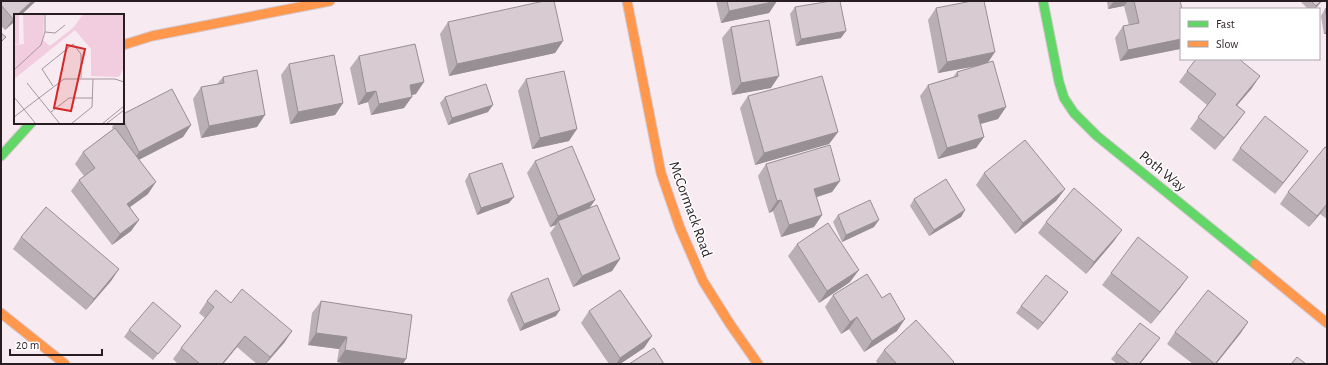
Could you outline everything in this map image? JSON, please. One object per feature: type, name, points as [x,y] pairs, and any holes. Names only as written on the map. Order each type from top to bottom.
[{"type":"street","points":[[124,45],[152,36],[330,1]]},
{"type":"street","name":"McCormack Road","points":[[627,1],[661,173],[680,228],[704,281],[730,324],[758,364]]},
{"type":"street","name":"Poth Way","points":[[1043,1],[1059,82],[1064,98],[1074,113],[1097,136],[1327,323]]},
{"type":"street","points":[[1,156],[30,124]]},
{"type":"street","points":[[1,313],[65,364]]},
{"type":"building","points":[[1,1],[32,1],[18,14],[14,14],[13,19],[1,5]]},
{"type":"building","points":[[544,1],[554,1],[563,41],[457,64],[448,22]]},
{"type":"building","points":[[727,1],[777,1],[729,11]]},
{"type":"building","points":[[840,1],[846,31],[801,39],[795,7]]},
{"type":"building","points":[[972,1],[984,1],[995,52],[947,62],[936,8]]},
{"type":"building","points":[[1134,1],[1180,1],[1182,8],[1180,8],[1180,39],[1128,50],[1123,26],[1139,23]]},
{"type":"building","points":[[1311,1],[1321,1],[1316,6]]},
{"type":"building","points":[[1327,7],[1327,19],[1325,9]]},
{"type":"building","points":[[769,20],[779,76],[741,83],[731,27]]},
{"type":"building","points":[[1,33],[6,37],[1,42]]},
{"type":"building","points":[[415,44],[424,82],[410,85],[412,97],[379,104],[376,91],[366,93],[359,56]]},
{"type":"building","points":[[334,55],[343,103],[298,112],[289,64]]},
{"type":"building","points":[[1195,60],[1240,60],[1260,76],[1236,105],[1245,112],[1224,138],[1198,117],[1216,94],[1187,71]]},
{"type":"building","points":[[993,61],[1006,107],[978,115],[984,137],[947,148],[928,85],[958,76],[957,72]]},
{"type":"building","points":[[257,70],[265,115],[209,126],[201,87],[224,83],[223,77]]},
{"type":"building","points":[[564,71],[577,129],[540,138],[526,79]]},
{"type":"building","points":[[822,76],[838,132],[764,153],[748,96]]},
{"type":"building","points":[[486,84],[493,105],[452,118],[445,97]]},
{"type":"building","points":[[172,89],[191,125],[139,152],[124,122],[124,113]]},
{"type":"building","points":[[1265,116],[1308,151],[1283,183],[1240,148]]},
{"type":"building","points":[[115,128],[156,182],[127,204],[139,220],[120,234],[79,180],[95,168],[83,152]]},
{"type":"building","points":[[1025,140],[1065,189],[1023,223],[984,173]]},
{"type":"building","points":[[830,145],[840,181],[814,189],[822,215],[789,225],[781,200],[777,201],[766,164]]},
{"type":"building","points":[[572,146],[595,200],[558,216],[535,161]]},
{"type":"building","points":[[1325,147],[1327,148],[1327,204],[1317,216],[1288,192]]},
{"type":"building","points":[[502,163],[514,197],[481,208],[469,174]]},
{"type":"building","points":[[946,179],[965,210],[934,230],[914,199]]},
{"type":"building","points":[[1074,188],[1122,230],[1094,262],[1046,222]]},
{"type":"building","points":[[870,200],[879,220],[846,235],[838,215]]},
{"type":"building","points":[[597,205],[620,259],[582,276],[558,221]]},
{"type":"building","points":[[46,207],[119,269],[94,299],[21,237]]},
{"type":"building","points":[[828,223],[859,270],[827,291],[797,244]]},
{"type":"building","points":[[1138,237],[1188,277],[1160,312],[1111,273]]},
{"type":"building","points":[[867,274],[882,298],[890,293],[905,319],[872,341],[857,317],[850,322],[833,295]]},
{"type":"building","points":[[1046,275],[1068,292],[1043,323],[1021,306]]},
{"type":"building","points":[[548,278],[560,310],[524,324],[511,293]]},
{"type":"building","points":[[242,289],[292,331],[270,357],[245,336],[222,364],[200,364],[181,348],[214,307],[207,301],[216,290],[231,303]]},
{"type":"building","points":[[620,290],[652,336],[620,358],[589,311]]},
{"type":"building","points":[[1208,290],[1248,322],[1215,364],[1175,332]]},
{"type":"building","points":[[321,301],[412,315],[406,359],[345,350],[347,337],[316,333]]},
{"type":"building","points":[[153,302],[181,326],[158,354],[129,330]]},
{"type":"building","points":[[916,320],[954,362],[952,364],[897,364],[884,350]]},
{"type":"building","points":[[1140,323],[1160,338],[1139,364],[1130,364],[1116,353]]},
{"type":"building","points":[[654,348],[664,364],[629,364]]},
{"type":"building","points":[[1297,357],[1306,364],[1291,364]]},
{"type":"traffic: fast","points":[[1043,1],[1059,82],[1064,98],[1074,113],[1097,136],[1255,264]]},
{"type":"traffic: fast","points":[[1,156],[30,124]]},
{"type":"traffic: slow","points":[[124,45],[152,36],[330,1]]},
{"type":"traffic: slow","points":[[627,1],[661,173],[680,228],[703,281],[730,324],[758,364]]},
{"type":"traffic: slow","points":[[1255,264],[1327,323]]},
{"type":"traffic: slow","points":[[1,313],[65,364]]}]
